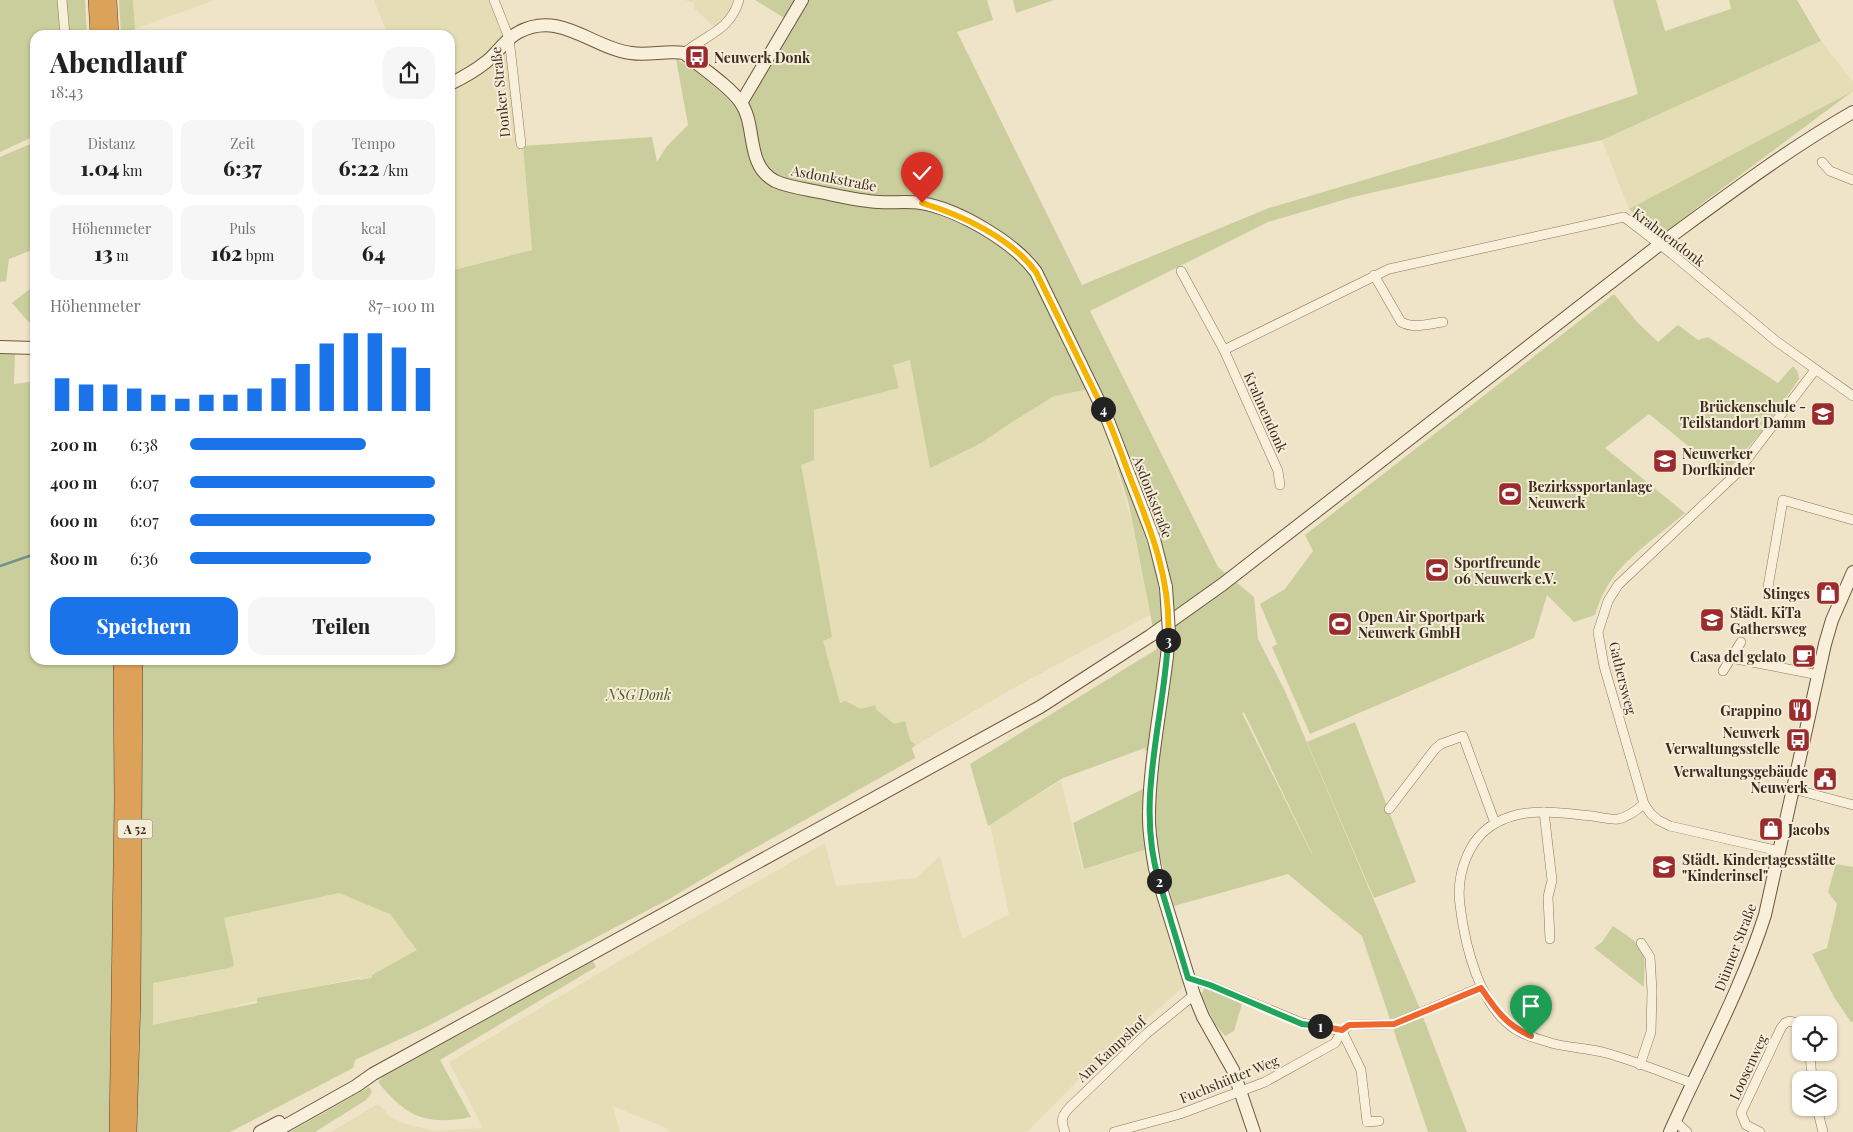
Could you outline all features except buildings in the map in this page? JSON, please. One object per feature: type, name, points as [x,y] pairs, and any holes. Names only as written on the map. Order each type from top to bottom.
[{"type":"highway","points":[[96,0],[98,30]]},
{"type":"highway","points":[[109,0],[111,30]]},
{"type":"highway","name":"A 52","points":[[116,1132],[122,800],[121,665]]},
{"type":"highway","name":"A 52","points":[[129,1132],[134,958],[135,665]]},
{"type":"highway","points":[[130,1089],[136,1132]]},
{"type":"street","points":[[62,0],[65,30]]},
{"type":"street","points":[[494,0],[509,38]]},
{"type":"street","points":[[739,0],[725,26],[684,53],[741,103],[802,0]]},
{"type":"street","name":"Donker Straße","points":[[455,81],[486,62],[509,38],[520,31],[547,24],[561,26],[616,50],[630,53],[684,53]]},
{"type":"street","name":"Donker Straße","points":[[509,38],[521,144]]},
{"type":"street","name":"Asdonkstraße","points":[[741,103],[759,165],[765,174],[775,181],[789,186],[854,199],[922,203],[939,208],[979,226],[1009,246],[1036,272],[1107,418],[1154,539],[1162,565],[1166,587],[1169,632],[1151,787],[1149,830],[1155,869],[1194,995],[1203,1017],[1234,1070],[1254,1132]]},
{"type":"street","points":[[274,1132],[356,1086],[373,1074],[970,746],[1091,676],[1223,584],[1659,245],[1820,131],[1853,112]]},
{"type":"street","points":[[1822,162],[1830,171],[1853,180]]},
{"type":"street","name":"Krahnendonk","points":[[1224,350],[1389,269],[1624,217],[1776,341],[1853,396]]},
{"type":"street","name":"Krahnendonk","points":[[1181,271],[1224,350],[1278,471],[1280,485]]},
{"type":"street","points":[[1374,275],[1400,322],[1407,326],[1443,322]]},
{"type":"street","points":[[0,347],[30,348]]},
{"type":"street","name":"Gathersweg","points":[[1779,851],[1670,826],[1651,814],[1644,804],[1604,666],[1598,632],[1608,600],[1618,585],[1734,475],[1815,370]]},
{"type":"street","points":[[1768,587],[1783,500],[1853,520]]},
{"type":"street","name":"Dünner Straße","points":[[1673,1126],[1741,980],[1765,915],[1832,620],[1853,572]]},
{"type":"street","points":[[1724,671],[1741,642]]},
{"type":"street","points":[[1731,658],[1819,675]]},
{"type":"street","points":[[1389,809],[1435,749],[1441,744],[1463,736],[1495,823]]},
{"type":"street","points":[[1793,789],[1853,805]]},
{"type":"street","points":[[1644,804],[1632,814],[1618,819],[1544,812],[1510,817],[1495,823],[1482,834],[1466,858],[1459,899],[1463,926],[1481,988],[1502,1017],[1516,1029],[1553,1044],[1605,1053],[1692,1083]]},
{"type":"street","points":[[1544,812],[1552,880],[1548,897],[1550,939]]},
{"type":"street","points":[[1640,1065],[1651,1032],[1652,999],[1650,957],[1641,944]]},
{"type":"street","points":[[1188,978],[1210,985],[1302,1024],[1342,1030],[1349,1025],[1394,1024],[1481,988]]},
{"type":"street","name":"Am Kampshof","points":[[1065,1132],[1062,1119],[1067,1110],[1146,1034],[1194,995]]},
{"type":"street","name":"Loosenweg","points":[[1760,1132],[1746,1125],[1741,1113],[1782,1028],[1785,1023],[1792,1022]]},
{"type":"street","points":[[1342,1030],[1361,1070],[1367,1122],[1379,1121]]},
{"type":"street","name":"Fuchshütter Weg","points":[[1114,1132],[1180,1114],[1265,1082],[1335,1043],[1342,1030]]},
{"type":"street","points":[[260,1132],[353,1082],[373,1074]]},
{"type":"street","points":[[1819,1116],[1822,1132]]},
{"type":"street","points":[[1673,1126],[1687,1132]]},
{"type":"shaded area","points":[[133,0],[214,0],[135,29]]},
{"type":"shaded area","points":[[374,0],[497,0],[523,146],[532,250],[455,270],[455,30],[386,30]]},
{"type":"shaded area","points":[[685,0],[733,0],[724,20],[715,28],[694,8],[694,3]]},
{"type":"shaded area","points":[[1821,41],[1853,82],[1853,91],[1629,209],[1602,140]]},
{"type":"shaded area","points":[[922,357],[1085,377],[1110,444],[1131,519],[1150,615],[1017,686],[916,745],[877,709],[862,710],[832,705],[783,470],[814,460],[814,410],[899,388],[893,365]]},
{"type":"shaded area","points":[[1061,781],[1083,870],[1146,850],[1164,908],[1184,986],[1079,1079],[1027,1132],[671,1132],[666,1128],[613,1106],[620,1132],[331,1132],[378,1104],[391,1117],[405,1124],[436,1131],[483,1128],[449,1062],[657,939],[825,843],[836,886],[916,878],[940,856],[962,939],[1009,914],[990,824]]},
{"type":"shaded area","points":[[339,893],[389,913],[423,949],[386,1032],[360,977],[234,1006],[240,1049],[153,1063],[153,983],[234,964],[223,918]]},
{"type":"green space","points":[[0,0],[59,0],[62,30],[30,30],[30,138],[0,152]]},
{"type":"green space","points":[[65,0],[85,0],[87,30],[68,30]]},
{"type":"green space","points":[[119,0],[133,0],[135,30],[121,30]]},
{"type":"green space","points":[[755,0],[797,0],[786,19]]},
{"type":"green space","name":"NSG Donk","points":[[806,0],[987,0],[993,20],[957,32],[1082,285],[1269,208],[1499,140],[1638,94],[1613,0],[1656,0],[1665,31],[1731,9],[1729,0],[1797,0],[1821,41],[1602,140],[1353,197],[1268,222],[1090,311],[1218,567],[1254,597],[1258,639],[1285,691],[1418,1004],[1467,1132],[1428,1132],[1362,936],[1288,874],[1174,906],[1157,846],[1084,869],[1073,823],[1143,789],[1148,750],[1145,751],[1145,748],[1063,778],[988,826],[970,764],[1157,649],[1129,505],[1110,444],[1089,389],[1054,396],[981,443],[930,468],[910,360],[893,365],[899,388],[814,410],[814,460],[801,465],[832,637],[823,641],[840,703],[845,701],[861,709],[875,705],[876,709],[894,724],[905,721],[910,740],[916,745],[912,748],[915,758],[746,853],[669,899],[428,1026],[355,1060],[353,1068],[230,1132],[0,1132],[0,352],[15,352],[14,384],[30,382],[30,665],[455,665],[455,270],[532,250],[523,146],[652,137],[657,162],[667,146],[688,125],[676,59],[702,76],[741,111]],"holes":[[[1244,712],[1312,853],[1242,713]],[[339,893],[390,914],[417,950],[372,975],[372,978],[257,998],[257,1003],[153,1025],[153,983],[233,967],[234,964],[224,918]]]},
{"type":"green space","points":[[1013,0],[1054,0],[1016,13]]},
{"type":"green space","points":[[1853,91],[1658,238],[1629,209]]},
{"type":"green space","points":[[30,144],[30,251],[9,259],[6,281],[0,282],[0,157]]},
{"type":"green space","points":[[30,289],[30,323],[12,303]]},
{"type":"green space","name":"Bezirkssportanlage Neuwerk","points":[[1614,294],[1637,322],[1658,342],[1678,325],[1698,340],[1708,337],[1778,383],[1793,366],[1798,372],[1799,379],[1764,429],[1724,475],[1649,414],[1605,448],[1685,513],[1627,561],[1619,570],[1604,592],[1595,615],[1574,622],[1547,595],[1534,638],[1310,734],[1272,647],[1277,644],[1260,604],[1285,589],[1313,551],[1305,535]]},
{"type":"green space","points":[[1355,722],[1416,882],[1374,898],[1307,742]]},
{"type":"green space","points":[[1836,864],[1853,867],[1853,1021],[1851,1022],[1834,997],[1812,954],[1827,948],[1837,904],[1828,892]]},
{"type":"green space","points":[[1613,926],[1632,939],[1642,949],[1645,963],[1644,987],[1594,948],[1602,942]]},
{"type":"green space","points":[[593,961],[596,967],[440,1060],[471,1117],[442,1120],[418,1116],[398,1104],[378,1082],[383,1077]]},
{"type":"green space","points":[[1206,987],[1243,1000],[1234,1031],[1225,1036],[1215,1024],[1201,994]]},
{"type":"green space","points":[[369,1087],[372,1092],[366,1100],[315,1132],[290,1132]]},
{"type":"waterway","points":[[0,566],[30,556]]},
{"type":"place","name":"Neuwerk Donk","points":[[697,57]]},
{"type":"place","name":"Brückenschule - Teilstandort Damm","points":[[1823,414]]},
{"type":"place","name":"Neuwerker Dorfkinder","points":[[1665,461]]},
{"type":"place","name":"Bezirkssportanlage Neuwerk","points":[[1510,494]]},
{"type":"place","name":"Sportfreunde 06 Neuwerk e.V.","points":[[1437,570]]},
{"type":"place","name":"Stinges","points":[[1828,593]]},
{"type":"place","name":"Städt. KiTa Gathersweg","points":[[1712,620]]},
{"type":"place","name":"Open Air Sportpark Neuwerk GmbH","points":[[1340,624]]},
{"type":"place","name":"Casa del gelato","points":[[1804,656]]},
{"type":"place","name":"Grappino","points":[[1800,710]]},
{"type":"place","name":"Neuwerk Verwaltungsstelle","points":[[1798,740]]},
{"type":"place","name":"Verwaltungsgebäude Neuwerk","points":[[1825,779]]},
{"type":"place","name":"Jacobs","points":[[1771,829]]},
{"type":"place","name":"Städt. Kindertagesstätte \"Kinderinsel\"","points":[[1664,867]]},
{"type":"route","points":[[922,203],[939,208],[979,226],[1019,254],[1036,272],[1107,418],[1154,539],[1166,587],[1169,632],[1151,787],[1149,830],[1155,869],[1188,978],[1210,985],[1302,1024],[1342,1030],[1349,1025],[1360,1023],[1394,1024],[1481,988],[1502,1017],[1516,1029],[1531,1036]]}]
